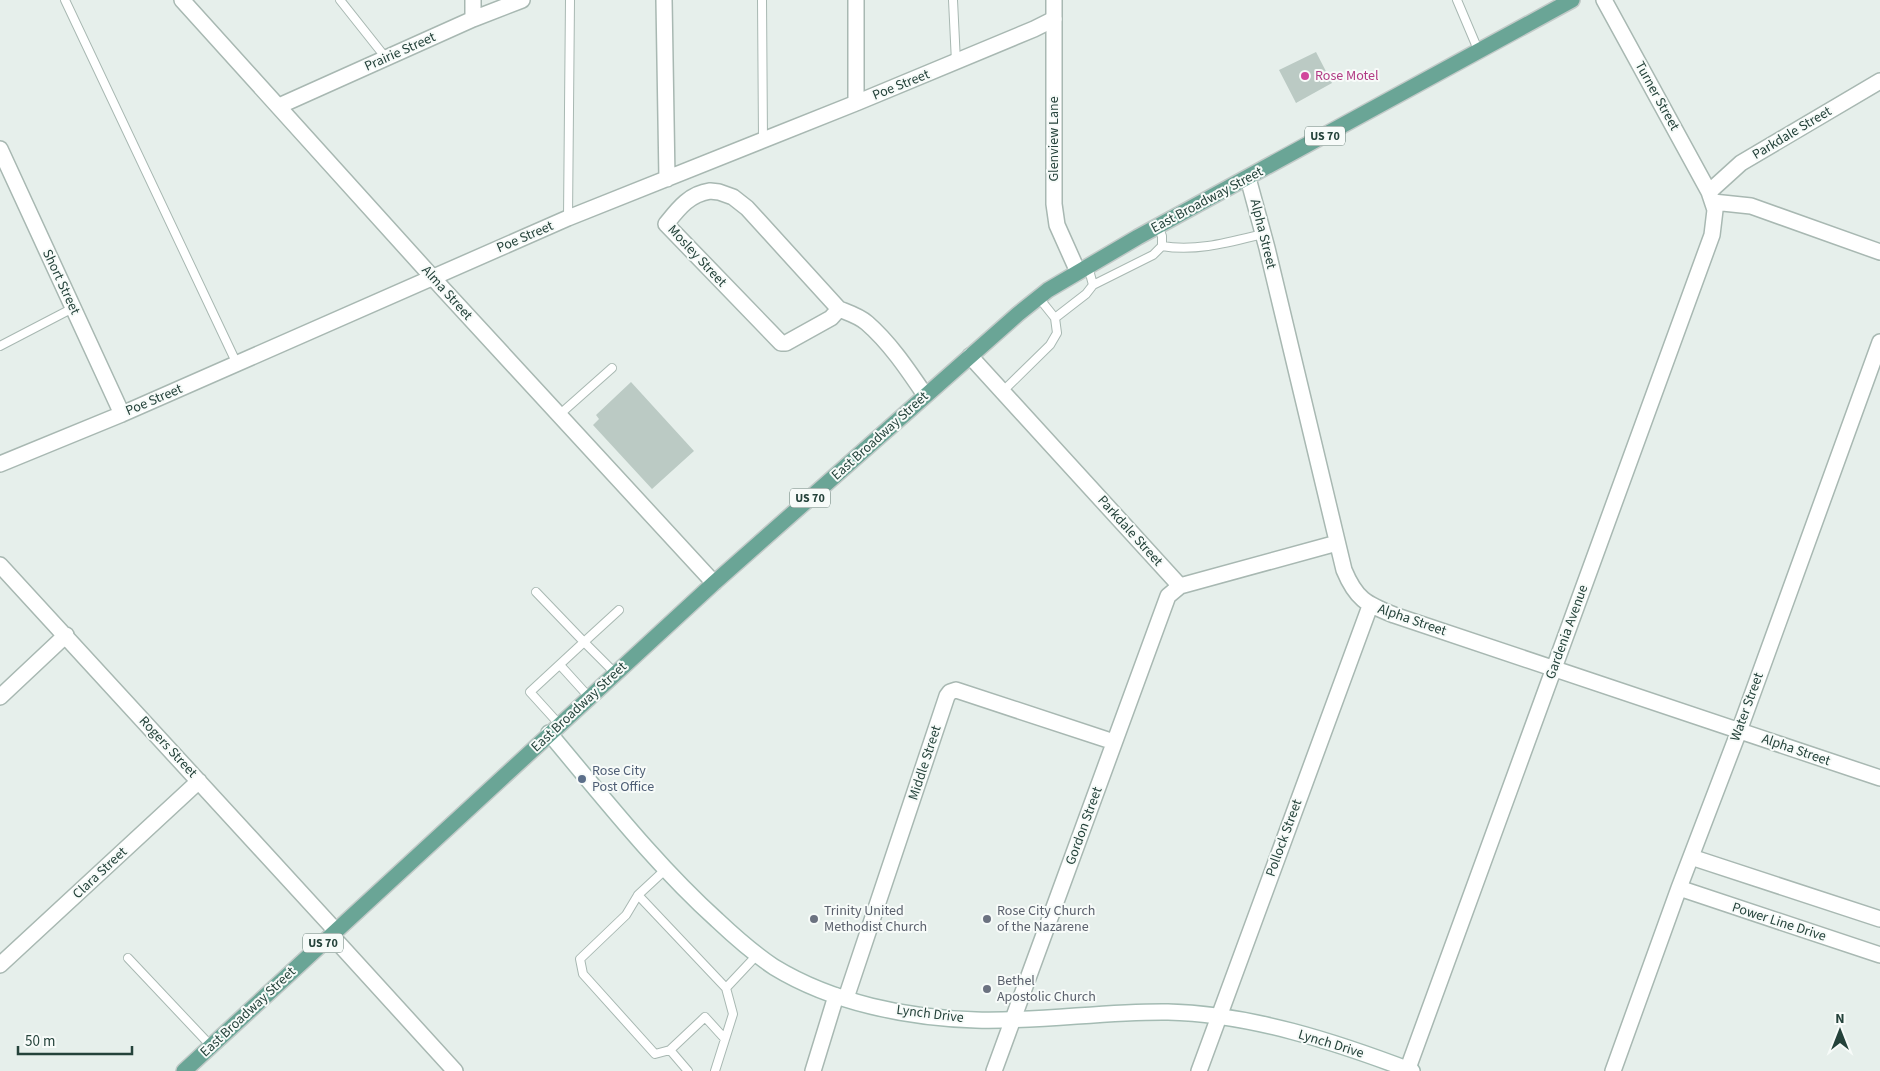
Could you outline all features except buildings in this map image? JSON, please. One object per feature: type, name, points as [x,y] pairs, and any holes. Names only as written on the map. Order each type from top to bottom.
[{"type":"main road","name":"East Broadway Street","points":[[184,1071],[554,728],[714,583],[970,356],[1039,298],[1083,269],[1158,226],[1479,52],[1569,1]]},
{"type":"street","name":"Alma Street","points":[[182,0],[714,583]]},
{"type":"street","points":[[472,19],[473,0]]},
{"type":"street","name":"Prairie Street","points":[[279,106],[472,19],[522,0]]},
{"type":"street","points":[[664,0],[667,179]]},
{"type":"street","points":[[856,0],[856,103]]},
{"type":"street","name":"Glenview Lane","points":[[1054,0],[1054,204],[1056,225],[1083,269]]},
{"type":"street","name":"Turner Street","points":[[1604,0],[1711,197]]},
{"type":"street","name":"Poe Street","points":[[1,459],[122,414],[568,218],[856,103],[1054,19]]},
{"type":"street","name":"Parkdale Street","points":[[1711,197],[1741,163],[1880,81]]},
{"type":"street","name":"Short Street","points":[[0,149],[122,414]]},
{"type":"street","name":"Alpha Street","points":[[1248,178],[1344,570],[1348,580],[1358,594],[1370,606],[1880,778]]},
{"type":"street","name":"Mosley Street","points":[[839,309],[831,318],[812,330],[786,343],[781,343],[666,224],[682,205],[704,192],[719,192],[733,197],[747,208],[770,232],[839,309],[855,315],[866,322],[898,358],[925,396]]},
{"type":"street","points":[[1711,197],[1750,206],[1880,252]]},
{"type":"street","name":"Gardenia Avenue","points":[[1409,1070],[1712,235],[1715,210],[1711,197]]},
{"type":"street","name":"Water Street","points":[[1613,1071],[1690,857],[1875,371],[1880,342]]},
{"type":"street","name":"Parkdale Street","points":[[970,356],[1180,586]]},
{"type":"street","points":[[1180,586],[1337,543]]},
{"type":"street","name":"Rogers Street","points":[[0,565],[199,781],[455,1071]]},
{"type":"street","name":"Gordon Street","points":[[994,1071],[1168,596],[1180,586]]},
{"type":"street","name":"Pollock Street","points":[[1199,1071],[1370,606]]},
{"type":"street","points":[[0,697],[66,635]]},
{"type":"street","name":"Middle Street","points":[[812,1071],[841,997],[950,692],[956,690],[1114,742]]},
{"type":"street","name":"Lynch Drive","points":[[554,728],[608,803],[693,898],[757,955],[785,973],[822,992],[918,1015],[976,1020],[1013,1020],[1168,1012],[1219,1016],[1299,1034],[1409,1070]]},
{"type":"street","name":"Clara Street","points":[[0,965],[199,781]]},
{"type":"street","points":[[1690,857],[1880,919]]},
{"type":"street","name":"Power Line Drive","points":[[1679,888],[1880,955]]},
{"type":"lane","points":[[65,0],[237,364]]},
{"type":"lane","points":[[340,0],[386,58]]},
{"type":"lane","points":[[568,218],[570,0]]},
{"type":"lane","points":[[762,0],[763,141]]},
{"type":"lane","points":[[953,0],[956,62]]},
{"type":"lane","points":[[1457,0],[1479,52]]},
{"type":"lane","points":[[1055,318],[1086,294],[1093,285],[1153,255],[1162,246],[1162,236],[1158,226]]},
{"type":"lane","points":[[1162,246],[1185,249],[1212,246],[1263,234]]},
{"type":"lane","points":[[1083,269],[1093,285]]},
{"type":"lane","points":[[1002,392],[1050,345],[1057,333],[1055,318],[1039,298]]},
{"type":"lane","points":[[0,346],[73,308]]},
{"type":"lane","points":[[559,415],[612,368]]},
{"type":"lane","points":[[536,592],[615,673]]},
{"type":"lane","points":[[554,728],[530,692],[619,610]]},
{"type":"lane","points":[[560,665],[589,697]]},
{"type":"lane","points":[[666,869],[638,895],[626,915],[580,959],[583,974],[655,1054],[670,1050],[705,1017],[724,1040]]},
{"type":"lane","points":[[638,895],[726,988],[733,1014],[714,1071]]},
{"type":"lane","points":[[726,988],[757,955]]},
{"type":"lane","points":[[128,958],[211,1046]]},
{"type":"lane","points":[[670,1050],[688,1071]]},
{"type":"place","name":"Rose Motel","points":[[1305,76]]},
{"type":"place","name":"Rose City Post Office","points":[[582,779]]},
{"type":"place","name":"Trinity United Methodist Church","points":[[814,919]]},
{"type":"place","name":"Rose City Church of the Nazarene","points":[[987,919]]},
{"type":"place","name":"Bethel Apostolic Church","points":[[987,989]]}]
